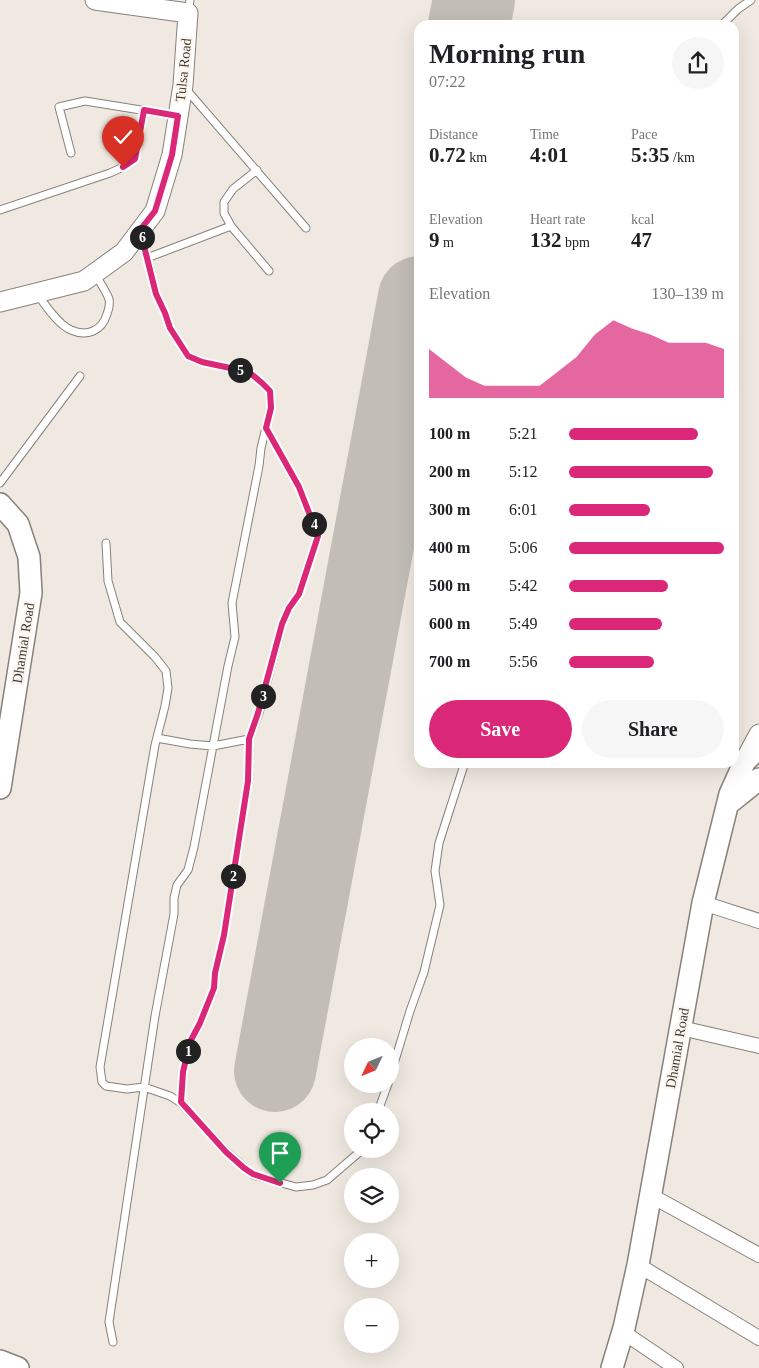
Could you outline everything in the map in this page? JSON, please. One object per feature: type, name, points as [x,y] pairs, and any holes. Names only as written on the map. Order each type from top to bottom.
[{"type":"main road","name":"Dhamial Road","points":[[0,504],[18,524],[29,557],[31,593],[0,788]]},
{"type":"main road","name":"Dhamial Road","points":[[612,1368],[623,1332],[638,1265],[703,903],[730,794],[752,755]]},
{"type":"main road","points":[[728,804],[759,779]]},
{"type":"main road","points":[[0,1361],[18,1368]]},
{"type":"street","name":"Tulsa Road","points":[[0,302],[84,281],[124,252],[155,211],[172,155],[183,86],[189,6],[95,0]]},
{"type":"street","name":"Dhamial Road","points":[[752,755],[759,734]]},
{"type":"street","points":[[703,903],[759,922]]},
{"type":"street","points":[[681,1028],[759,1046]]},
{"type":"street","points":[[650,1195],[759,1256]]},
{"type":"street","points":[[638,1265],[759,1338]]},
{"type":"street","points":[[623,1332],[676,1368]]},
{"type":"lane","points":[[727,20],[751,0]]},
{"type":"lane","points":[[183,86],[306,228]]},
{"type":"lane","points":[[71,154],[59,107],[85,101],[178,116]]},
{"type":"lane","points":[[0,210],[110,173],[135,159],[144,110]]},
{"type":"lane","points":[[257,170],[233,189],[224,202],[224,213],[231,226],[269,272]]},
{"type":"lane","points":[[147,258],[231,226]]},
{"type":"lane","points":[[112,1342],[109,1322],[155,1016],[174,914],[174,898],[177,885],[188,870],[194,847],[235,637],[232,603],[271,408],[270,391],[249,372],[202,362],[188,356],[170,328],[156,294],[140,230]]},
{"type":"lane","points":[[37,293],[48,309],[69,330],[91,332],[105,322],[110,304],[109,298],[95,273]]},
{"type":"lane","points":[[0,483],[80,376]]},
{"type":"lane","points":[[181,1102],[183,1072],[190,1042],[214,988],[215,973],[224,935],[248,781],[249,739],[282,624],[289,608],[299,594],[318,536],[299,487],[266,428]]},
{"type":"lane","points":[[106,543],[108,581],[120,622],[155,657],[166,671],[168,688],[157,738],[100,1067],[102,1082],[106,1086],[127,1089],[144,1087],[181,1102],[226,1152],[244,1168],[253,1174],[280,1183],[296,1187],[313,1185],[327,1180],[353,1158]]},
{"type":"lane","points":[[157,738],[213,746],[249,739]]},
{"type":"lane","points":[[399,1047],[424,972],[440,905],[435,871],[439,843],[463,768]]},
{"type":"runway","points":[[470,20],[474,0]]},
{"type":"runway","points":[[275,1071],[414,324]]},
{"type":"route","points":[[123,167],[135,159],[144,110],[178,116],[172,155],[155,211],[140,230],[156,294],[170,328],[188,356],[202,362],[249,372],[270,391],[271,408],[266,428],[299,487],[318,536],[299,594],[289,608],[282,624],[249,739],[248,781],[224,935],[215,973],[214,988],[190,1042],[183,1072],[181,1102],[226,1152],[244,1168],[253,1174],[280,1183]]}]
